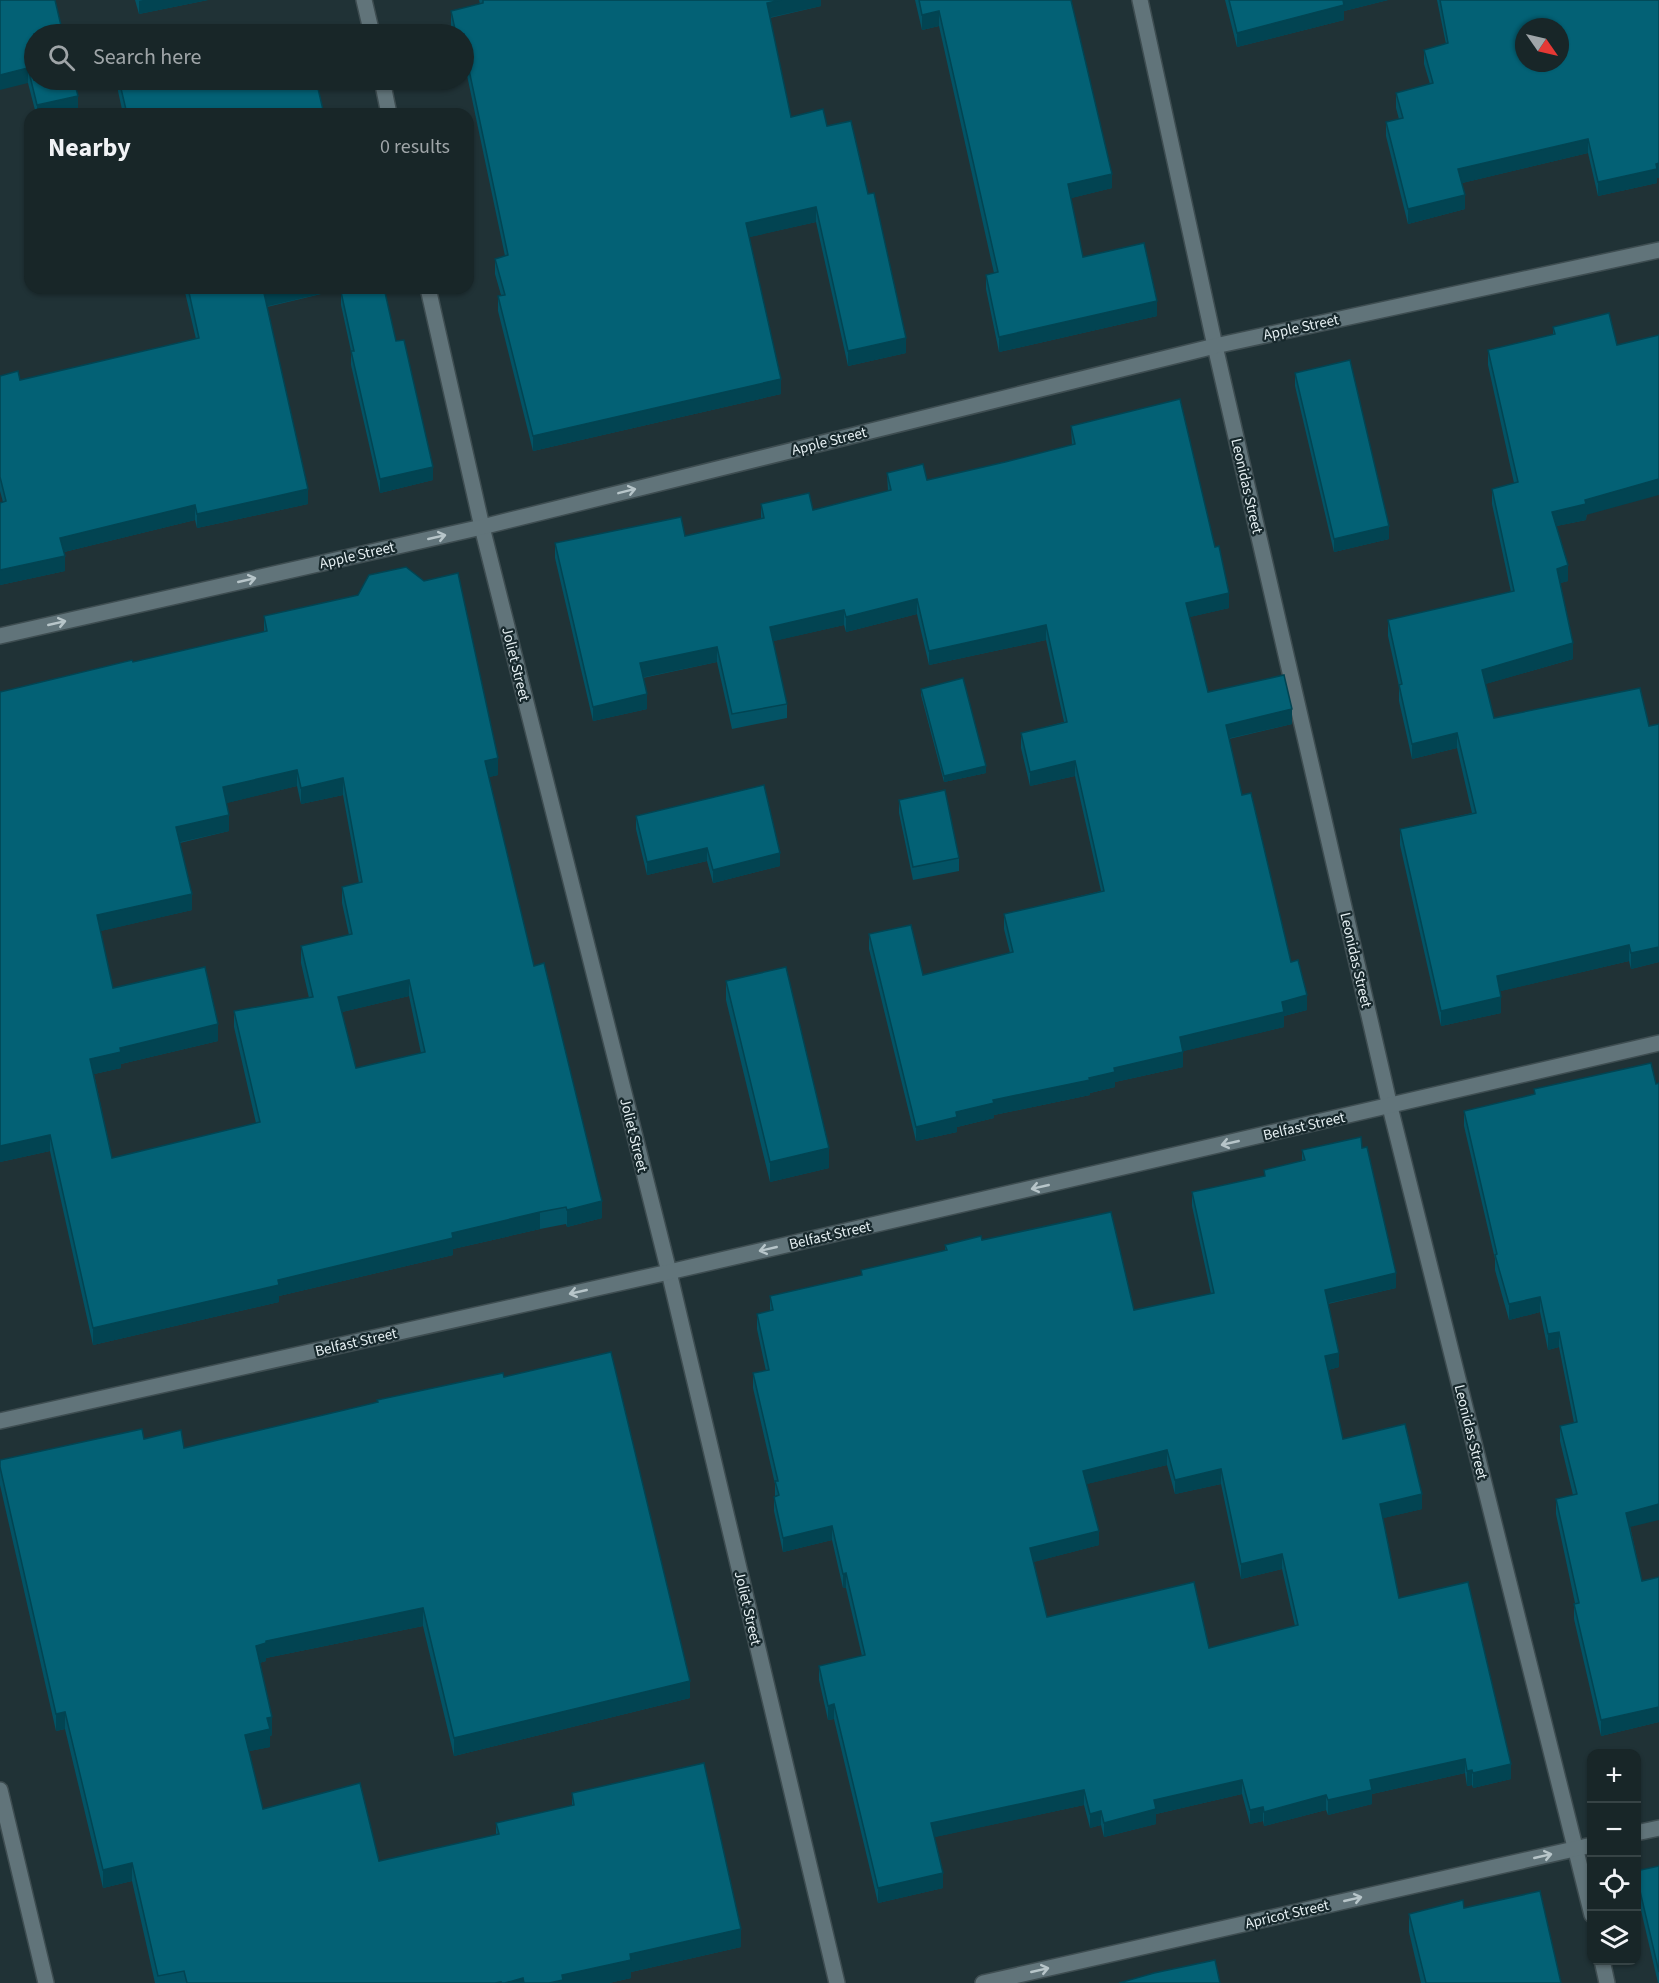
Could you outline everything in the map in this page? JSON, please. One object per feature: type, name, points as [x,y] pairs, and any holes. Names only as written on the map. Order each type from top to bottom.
[{"type":"street","points":[[364,0],[370,24]]},
{"type":"street","name":"Leonidas Street","points":[[1140,0],[1215,346],[1390,1107],[1591,1911]]},
{"type":"street","points":[[384,90],[388,108]]},
{"type":"street","name":"Apple Street","points":[[0,636],[482,526],[1215,346],[1659,250]]},
{"type":"street","name":"Joliet Street","points":[[429,294],[482,526],[669,1272],[837,1983]]},
{"type":"street","name":"Belfast Street","points":[[0,1421],[669,1272],[1659,1043]]},
{"type":"street","points":[[0,1790],[46,1983]]},
{"type":"street","points":[[1641,1832],[1659,1828]]},
{"type":"street","name":"Apricot Street","points":[[983,1983],[1587,1846]]},
{"type":"street","points":[[1603,1965],[1607,1983]]},
{"type":"building","points":[[0,0],[55,0],[61,24],[24,24],[24,69],[0,75]]},
{"type":"building","points":[[483,0],[781,0],[767,3],[791,117],[823,109],[827,126],[851,121],[868,194],[874,193],[906,338],[848,351],[816,207],[746,223],[781,379],[533,436],[498,296],[505,295],[495,259],[508,255],[473,90],[474,24],[454,24],[451,11],[483,3]]},
{"type":"building","points":[[919,0],[1071,0],[1112,174],[1068,184],[1083,257],[1144,243],[1157,301],[999,337],[986,275],[998,272],[939,11],[922,15]]},
{"type":"building","points":[[1229,0],[1343,0],[1344,5],[1237,33]]},
{"type":"building","points":[[1440,0],[1659,0],[1659,163],[1656,164],[1657,169],[1598,182],[1588,139],[1458,169],[1465,195],[1408,209],[1386,122],[1403,118],[1396,93],[1433,83],[1424,50],[1448,43]]},
{"type":"building","points":[[33,90],[76,90],[78,96],[37,105]]},
{"type":"building","points":[[121,90],[318,90],[323,108],[126,108]]},
{"type":"building","points":[[189,294],[264,294],[308,489],[197,514],[195,505],[60,538],[65,556],[0,570],[0,503],[6,501],[0,477],[0,376],[18,371],[20,380],[199,338]]},
{"type":"building","points":[[341,294],[385,294],[396,341],[404,340],[433,467],[380,479],[351,351],[354,351]]},
{"type":"building","points":[[1609,313],[1617,345],[1659,335],[1659,479],[1585,500],[1586,504],[1552,512],[1568,565],[1557,569],[1573,643],[1482,670],[1494,718],[1640,688],[1649,726],[1659,724],[1659,947],[1631,953],[1629,945],[1497,976],[1501,997],[1441,1011],[1400,829],[1476,813],[1457,733],[1412,744],[1388,620],[1514,591],[1492,489],[1518,482],[1488,350],[1555,334],[1553,327]]},
{"type":"building","points":[[1350,360],[1389,526],[1334,539],[1295,373]]},
{"type":"building","points":[[1180,399],[1215,547],[1219,546],[1229,593],[1186,603],[1208,692],[1284,675],[1292,709],[1226,725],[1242,795],[1251,793],[1291,962],[1298,960],[1307,995],[1282,1002],[1284,1012],[1180,1037],[1183,1052],[1114,1068],[1115,1072],[1089,1078],[1090,1080],[993,1100],[994,1103],[956,1112],[957,1117],[916,1127],[869,934],[911,925],[923,975],[1013,952],[1004,914],[1104,891],[1075,761],[1030,772],[1021,733],[1067,722],[1046,625],[929,651],[917,599],[846,617],[844,610],[770,627],[787,704],[732,714],[717,647],[640,663],[647,694],[593,707],[555,543],[681,517],[685,536],[764,518],[761,504],[809,493],[813,510],[891,490],[887,473],[923,464],[927,480],[1005,462],[1075,444],[1071,426]]},
{"type":"building","points":[[406,567],[424,581],[458,573],[498,758],[485,761],[534,966],[544,963],[602,1201],[567,1210],[566,1207],[540,1212],[452,1233],[453,1238],[278,1280],[279,1285],[93,1328],[50,1135],[0,1146],[0,692],[267,631],[264,616],[358,595],[369,575]],"holes":[[[297,770],[301,788],[343,778],[362,882],[342,887],[352,934],[301,946],[313,997],[234,1011],[260,1122],[112,1158],[90,1059],[121,1052],[120,1048],[218,1024],[205,967],[113,988],[97,915],[192,894],[176,827],[229,815],[223,787]],[[409,980],[425,1052],[356,1068],[338,997]]]},
{"type":"building","points":[[963,678],[986,766],[944,776],[921,689]]},
{"type":"building","points":[[764,785],[780,853],[713,870],[707,848],[647,862],[636,816]]},
{"type":"building","points":[[945,790],[959,858],[913,867],[899,800]]},
{"type":"building","points":[[786,967],[829,1148],[770,1162],[726,981]]},
{"type":"building","points":[[1651,1063],[1656,1084],[1659,1083],[1659,1504],[1626,1513],[1642,1581],[1659,1577],[1659,1707],[1601,1720],[1574,1604],[1579,1603],[1556,1499],[1577,1494],[1560,1426],[1577,1422],[1559,1332],[1548,1334],[1540,1297],[1509,1304],[1495,1255],[1497,1254],[1464,1111],[1535,1094],[1534,1089]]},
{"type":"building","points":[[1361,1137],[1362,1148],[1367,1147],[1396,1273],[1325,1290],[1339,1353],[1325,1356],[1343,1439],[1405,1424],[1422,1494],[1380,1504],[1399,1598],[1468,1582],[1511,1764],[1473,1773],[1472,1770],[1467,1771],[1465,1759],[1370,1780],[1372,1790],[1328,1800],[1326,1795],[1264,1812],[1263,1807],[1250,1810],[1242,1780],[1154,1800],[1156,1809],[1104,1823],[1101,1811],[1090,1814],[1084,1790],[931,1823],[943,1873],[878,1888],[834,1704],[828,1706],[819,1666],[865,1655],[846,1573],[843,1574],[832,1526],[783,1538],[774,1497],[779,1495],[775,1481],[778,1481],[753,1373],[769,1370],[757,1314],[773,1310],[770,1296],[862,1275],[861,1270],[947,1250],[945,1245],[981,1236],[982,1240],[1111,1212],[1134,1310],[1214,1293],[1192,1192],[1265,1176],[1264,1170],[1305,1160],[1302,1150]],"holes":[[[1167,1450],[1175,1480],[1221,1469],[1241,1564],[1282,1554],[1298,1625],[1209,1648],[1194,1582],[1047,1617],[1030,1548],[1099,1531],[1083,1471]]]},
{"type":"building","points":[[611,1352],[690,1681],[454,1738],[423,1608],[266,1641],[256,1646],[272,1717],[267,1718],[270,1729],[245,1735],[263,1809],[360,1783],[379,1861],[499,1834],[496,1823],[574,1805],[572,1793],[704,1763],[741,1929],[630,1954],[631,1960],[562,1975],[563,1980],[549,1983],[524,1983],[523,1978],[505,1983],[187,1983],[184,1971],[158,1976],[132,1863],[103,1870],[65,1712],[56,1714],[0,1460],[142,1429],[144,1439],[181,1430],[184,1448],[378,1402],[377,1400],[503,1373],[504,1377]]},
{"type":"building","points":[[1659,1866],[1659,1972],[1641,1895],[1641,1870]]},
{"type":"building","points":[[1540,1891],[1561,1983],[1426,1983],[1409,1914],[1463,1900],[1464,1908]]},
{"type":"building","points":[[1215,1960],[1220,1983],[1119,1983],[1154,1973]]}]
